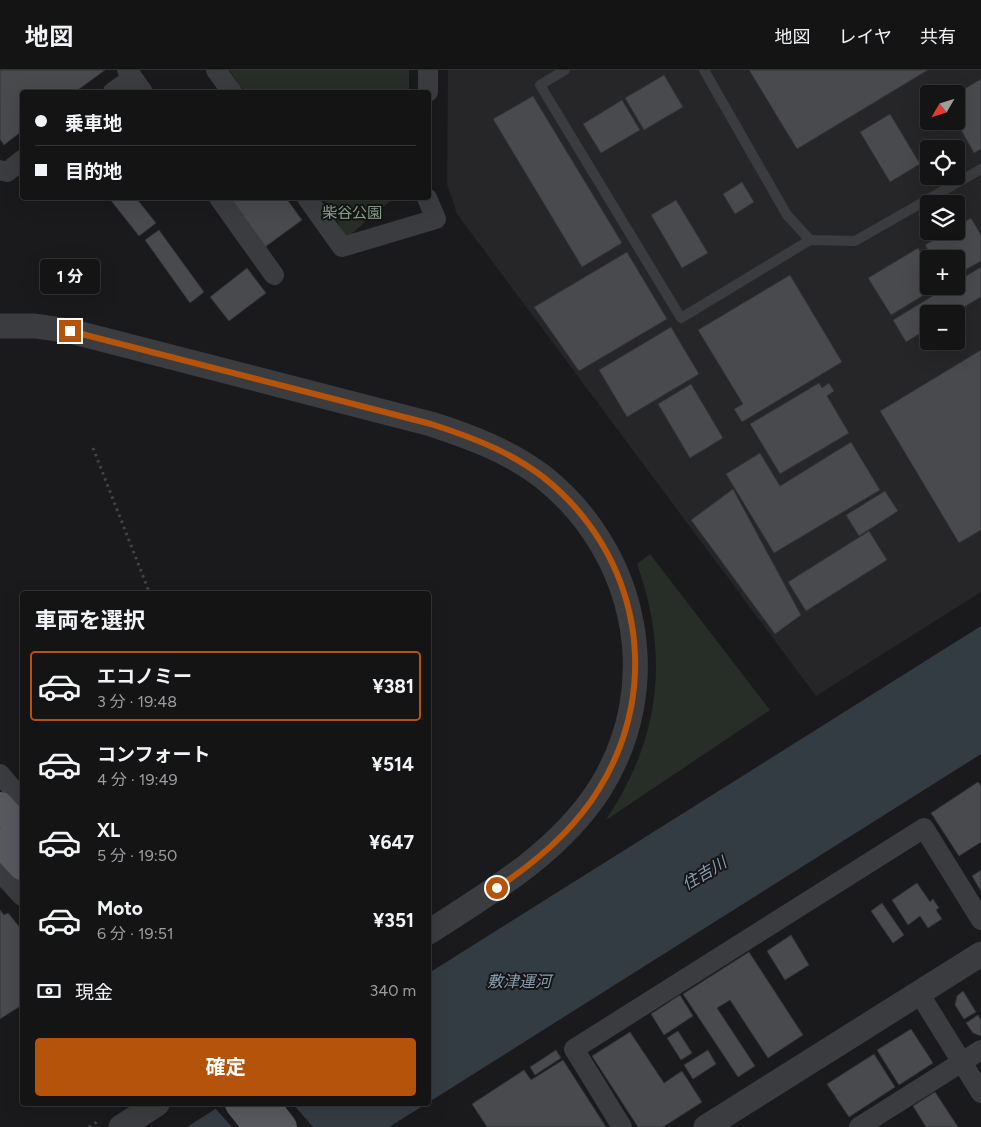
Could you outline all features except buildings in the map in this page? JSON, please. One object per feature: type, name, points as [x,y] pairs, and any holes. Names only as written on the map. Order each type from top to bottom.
[{"type":"main road","points":[[0,806],[10,852]]},
{"type":"main road","points":[[241,1106],[257,1127]]},
{"type":"main road","points":[[267,1106],[283,1127]]},
{"type":"street","points":[[216,70],[231,90]]},
{"type":"street","points":[[428,70],[428,90]]},
{"type":"street","points":[[116,90],[134,80]]},
{"type":"street","points":[[0,170],[7,172],[20,162]]},
{"type":"street","points":[[220,200],[274,275]]},
{"type":"street","points":[[308,200],[342,247],[436,219],[428,200]]},
{"type":"street","points":[[0,326],[34,326],[70,331],[431,424],[483,442],[515,459],[554,487],[581,513],[603,544],[623,588],[634,635],[636,674],[630,714],[621,744],[599,790],[556,841],[523,869],[431,931]]},
{"type":"street","points":[[0,774],[20,798]]},
{"type":"street","points":[[622,1127],[574,1049],[924,828],[981,920]]},
{"type":"street","points":[[10,852],[20,889]]},
{"type":"street","points":[[706,1127],[981,954]]},
{"type":"street","points":[[919,993],[981,1093]]},
{"type":"street","points":[[859,1127],[981,1050]]},
{"type":"street","points":[[121,1127],[154,1106]]},
{"type":"lane","points":[[565,70],[540,85],[681,318],[810,240],[855,241],[981,169]]},
{"type":"lane","points":[[704,70],[787,215],[810,240]]},
{"type":"path","points":[[93,448],[149,591]]},
{"type":"shaded area","points":[[448,70],[981,70],[981,592],[816,696],[457,214],[447,184]]},
{"type":"green space","points":[[229,70],[409,70],[409,90],[244,90]]},
{"type":"green space","name":"柴谷公園","points":[[324,200],[392,200],[345,239],[335,215]]},
{"type":"green space","points":[[650,554],[770,710],[606,820],[624,790],[638,759],[648,728],[654,696],[656,664],[654,631],[637,564]]},
{"type":"water","name":"敷津運河","points":[[981,626],[981,754],[431,1101],[431,972]]},
{"type":"water","points":[[220,1106],[423,1106],[389,1127],[187,1127]]},
{"type":"pier","points":[[295,1106],[313,1127],[232,1127],[214,1107]]},
{"type":"route","points":[[70,331],[457,432],[499,450],[542,476],[581,513],[598,534],[611,558],[623,588],[632,620],[636,674],[629,721],[613,765],[599,790],[583,811],[570,827],[541,855],[497,888]]},
{"type":"water label","name":"住吉川","points":[[704,873]]}]
